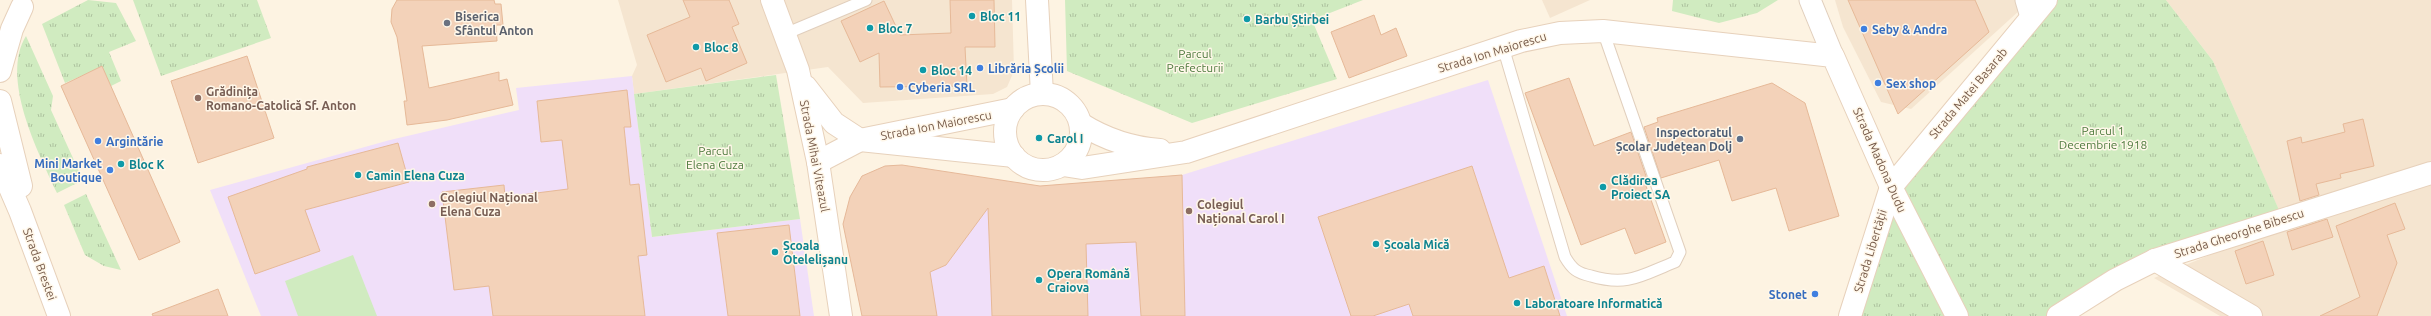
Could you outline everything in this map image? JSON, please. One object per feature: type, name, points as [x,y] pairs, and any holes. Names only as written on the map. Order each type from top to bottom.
[{"type":"street","name":"Strada Mihai Viteazul","points":[[772,0],[798,70],[818,162],[841,316]]},
{"type":"street","points":[[1037,0],[1042,94]]},
{"type":"street","name":"Strada Madona Dudu","points":[[1810,0],[1833,56],[1891,186],[1957,316]]},
{"type":"street","name":"Strada Matei Basarab","points":[[1891,186],[2029,8],[2046,0]]},
{"type":"street","points":[[0,21],[29,4]]},
{"type":"street","points":[[0,71],[12,30],[29,4]]},
{"type":"street","name":"Strada Ion Maiorescu","points":[[1063,165],[1082,168],[1186,152],[1503,47],[1560,33],[1580,30],[1603,31],[1833,56]]},
{"type":"street","points":[[798,70],[811,95],[824,113],[834,123],[860,140]]},
{"type":"street","points":[[1042,94],[1055,96],[1067,102],[1076,112],[1081,124],[1079,148],[1063,165],[1046,170],[1028,167],[1014,156],[1007,145],[1005,133],[1007,120],[1013,109],[1021,101],[1042,94]]},
{"type":"street","points":[[0,101],[22,190],[20,211],[0,199]]},
{"type":"street","name":"Strada Ion Maiorescu","points":[[818,162],[860,140],[1013,109]]},
{"type":"street","name":"Strada Ion Maiorescu","points":[[1081,124],[1094,132],[1140,148],[1186,152]]},
{"type":"street","name":"Strada Ion Maiorescu","points":[[860,140],[1014,156]]},
{"type":"street","name":"Strada Brestei","points":[[0,165],[20,211],[59,316]]},
{"type":"street","name":"Strada Gheorghe Bibescu","points":[[2058,316],[2115,280],[2155,260],[2431,173]]},
{"type":"street","name":"Strada Libertății","points":[[1850,316],[1891,186]]},
{"type":"street","points":[[2155,260],[2251,316]]},
{"type":"lane","points":[[785,34],[866,0]]},
{"type":"lane","points":[[1503,47],[1565,257],[1571,268],[1578,273],[1611,282],[1622,282],[1675,262],[1680,252],[1603,31]]},
{"type":"shaded area","points":[[618,0],[1012,0],[1014,71],[1007,87],[993,94],[863,103],[828,67],[634,94],[632,76],[637,65]]},
{"type":"shaded area","points":[[1542,0],[1590,0],[1550,18]]},
{"type":"shaded area","points":[[1835,0],[2031,0],[1911,109],[1881,102],[1843,27]]},
{"type":"shaded area","points":[[2166,0],[2431,0],[2431,316],[2220,316],[2154,278],[2285,224],[2213,61]]},
{"type":"shaded area","name":"Colegiul Național Elena Cuza","points":[[632,76],[652,237],[800,219],[814,316],[261,316],[210,190],[390,140],[519,110],[516,88]]},
{"type":"shaded area","name":"Colegiul Național Carol I","points":[[1488,80],[1567,316],[862,316],[843,224],[850,197],[862,176],[885,166],[902,165],[1040,186],[1182,175]]},
{"type":"green space","points":[[88,0],[116,3],[136,41],[109,52],[121,81],[111,86],[102,67],[65,83],[42,24]]},
{"type":"green space","points":[[133,0],[257,0],[271,38],[161,76]]},
{"type":"green space","name":"Parcul Prefecturii","points":[[1065,0],[1363,0],[1312,20],[1337,79],[1192,123],[1067,71]]},
{"type":"green space","points":[[1673,0],[1778,0],[1757,13],[1719,23],[1672,11]]},
{"type":"green space","name":"Parcul 1 Decembrie 1918","points":[[2046,0],[2166,0],[2213,61],[2283,219],[2154,258],[2053,316],[1851,316],[1891,187]]},
{"type":"green space","points":[[26,36],[53,96],[51,110],[83,180],[57,193],[32,136],[19,93],[17,72],[19,53]]},
{"type":"green space","name":"Parcul Elena Cuza","points":[[776,75],[800,219],[652,237],[634,94]]},
{"type":"green space","points":[[86,194],[121,270],[104,266],[85,255],[64,205]]},
{"type":"green space","points":[[353,255],[377,316],[298,316],[285,281]]},
{"type":"building","points":[[397,0],[494,0],[495,4],[501,4],[503,25],[496,25],[497,41],[422,46],[429,88],[499,72],[499,81],[507,79],[513,105],[447,120],[407,125],[404,101],[407,101],[397,37],[391,22],[392,9]]},
{"type":"building","name":"Bloc 8","points":[[683,0],[729,0],[739,24],[732,27],[747,63],[706,81],[701,68],[666,82],[647,35],[690,17]]},
{"type":"building","points":[[950,0],[994,0],[995,47],[965,47],[967,86],[880,87],[879,53],[860,62],[841,21],[884,1],[900,35],[951,33]]},
{"type":"building","points":[[1848,0],[1975,0],[1989,32],[1898,114]]},
{"type":"building","points":[[1374,15],[1381,35],[1396,28],[1407,56],[1349,78],[1331,32]]},
{"type":"building","points":[[247,56],[274,138],[198,163],[171,81]]},
{"type":"building","name":"Bloc K","points":[[102,66],[180,242],[139,260],[61,86]]},
{"type":"building","name":"Clădirea Proiect SA","points":[[1569,78],[1594,146],[1631,132],[1648,182],[1645,183],[1666,242],[1635,254],[1625,228],[1581,245],[1525,93]]},
{"type":"building","name":"Inspectoratul Școlar Județean Dolj","points":[[1772,83],[1805,103],[1839,216],[1789,231],[1776,188],[1732,201],[1719,160],[1661,178],[1644,127],[1658,122],[1657,118]]},
{"type":"building","points":[[627,90],[631,127],[624,127],[630,185],[639,184],[647,255],[638,256],[645,316],[493,316],[489,286],[454,290],[442,192],[504,185],[505,197],[568,189],[562,140],[541,142],[537,101]]},
{"type":"building","points":[[2363,119],[2374,166],[2340,174],[2341,178],[2316,184],[2319,195],[2300,201],[2287,141],[2301,137],[2302,143],[2345,132],[2343,124]]},
{"type":"building","points":[[398,143],[409,182],[305,210],[320,251],[255,274],[228,197],[307,169],[307,167]]},
{"type":"building","name":"Colegiul Național Carol I","points":[[902,165],[1040,186],[1182,175],[1185,316],[1141,316],[1136,242],[1086,244],[1088,316],[992,316],[988,208],[946,265],[930,272],[937,316],[862,316],[843,224],[850,197],[862,176],[885,166]]},
{"type":"building","name":"Școala Mică","points":[[1472,166],[1509,278],[1544,266],[1560,316],[1413,316],[1409,304],[1373,316],[1351,316],[1318,217]]},
{"type":"building","points":[[2395,203],[2405,229],[2387,235],[2397,263],[2377,316],[2320,316],[2360,297],[2336,226]]},
{"type":"building","points":[[2327,219],[2333,237],[2292,250],[2287,232]]},
{"type":"building","points":[[789,225],[800,316],[728,316],[717,233]]},
{"type":"building","points":[[2263,241],[2274,275],[2246,284],[2235,251]]},
{"type":"building","points":[[218,289],[228,316],[153,316],[152,314]]},
{"type":"place","name":"Bloc 11","points":[[972,16]]},
{"type":"place","name":"Barbu Știrbei","points":[[1247,19]]},
{"type":"place","name":"Biserica Sfântul Anton","points":[[447,23]]},
{"type":"place","name":"Bloc 7","points":[[870,28]]},
{"type":"place","name":"Seby & Andra","points":[[1864,29]]},
{"type":"place","name":"Bloc 8","points":[[696,47]]},
{"type":"place","name":"Librăria Școlii","points":[[980,68]]},
{"type":"place","name":"Bloc 14","points":[[923,70]]},
{"type":"place","name":"Sex shop","points":[[1878,83]]},
{"type":"place","name":"Cyberia SRL","points":[[900,87]]},
{"type":"place","name":"Grădinița Romano-Catolică Sf. Anton","points":[[198,98]]},
{"type":"place","name":"Carol I","points":[[1039,138]]},
{"type":"place","name":"Inspectoratul Școlar Județean Dolj","points":[[1740,139]]},
{"type":"place","name":"Argintărie","points":[[98,141]]},
{"type":"place","name":"Bloc K","points":[[121,164]]},
{"type":"place","name":"Mini Market Boutique","points":[[110,170]]},
{"type":"place","name":"Camin Elena Cuza","points":[[358,175]]},
{"type":"place","name":"Clădirea Proiect SA","points":[[1603,187]]},
{"type":"place","name":"Colegiul Național Elena Cuza","points":[[432,204]]},
{"type":"place","name":"Colegiul Național Carol I","points":[[1189,211]]},
{"type":"place","name":"Școala Mică","points":[[1376,244]]},
{"type":"place","name":"Școala Otelelișanu","points":[[775,252]]},
{"type":"place","name":"Opera Română Craiova","points":[[1039,280]]},
{"type":"place","name":"Stonet","points":[[1815,294]]},
{"type":"place","name":"Laboratoare Informatică","points":[[1517,303]]}]
